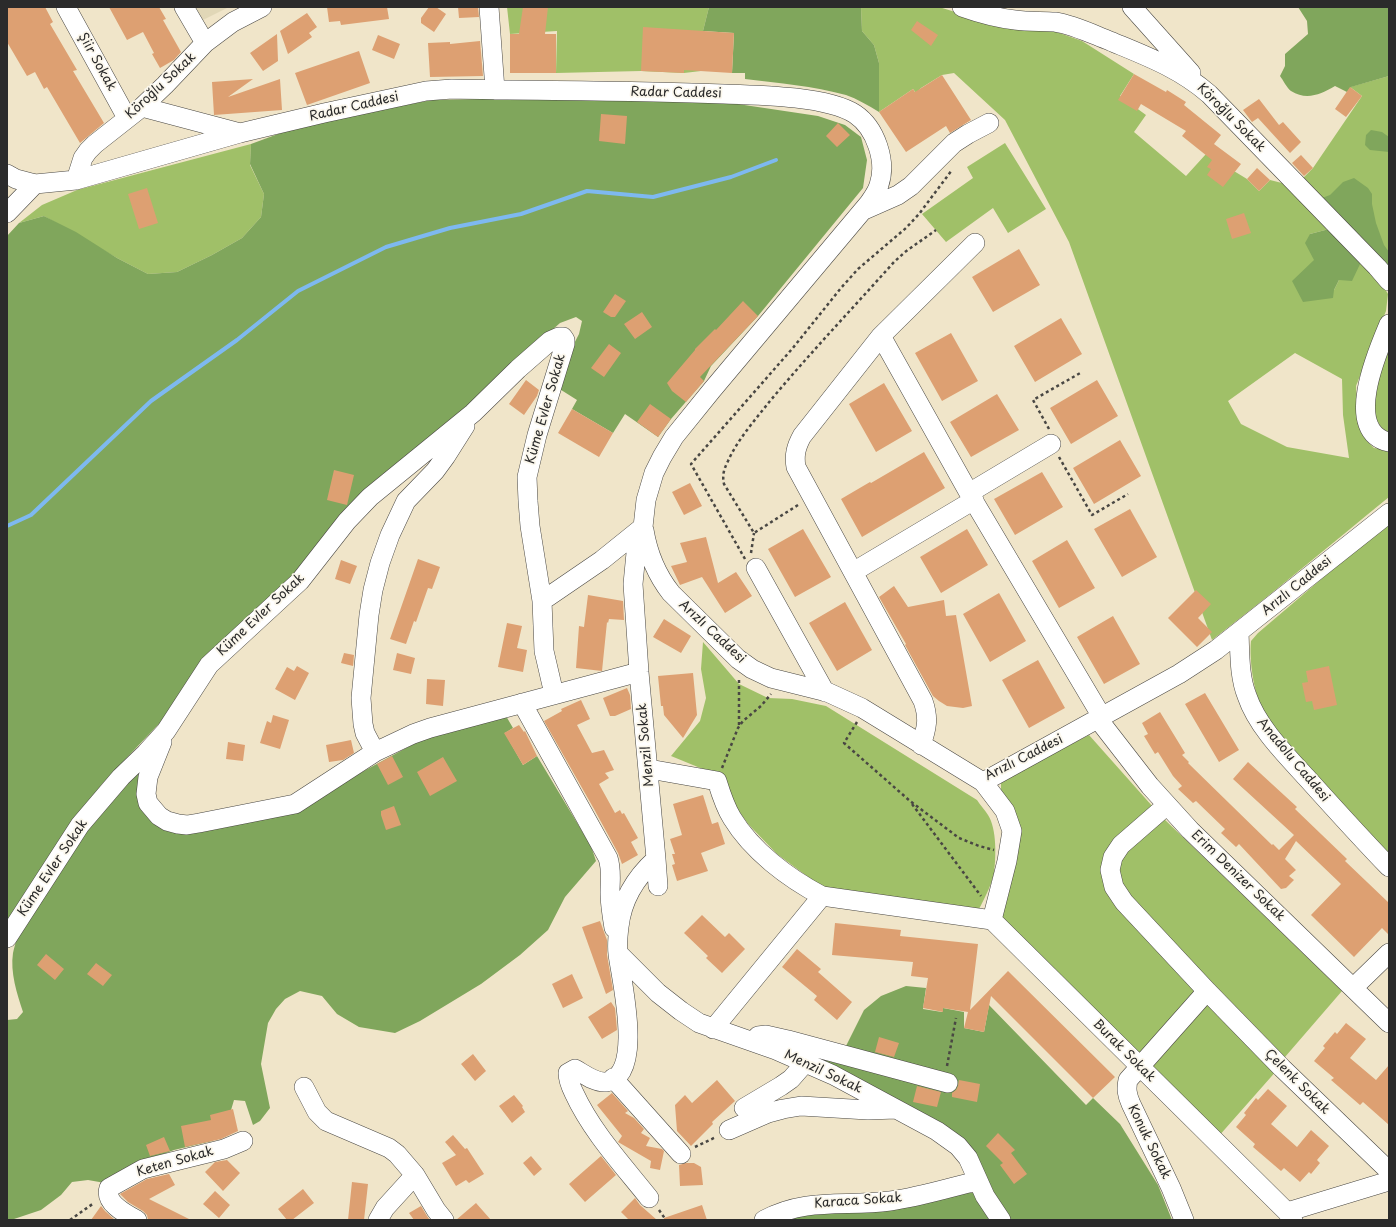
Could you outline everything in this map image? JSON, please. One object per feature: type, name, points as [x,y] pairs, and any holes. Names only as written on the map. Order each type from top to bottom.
[{"type":"street","name":"Şiir Sokak","points":[[66,7],[127,118]]},
{"type":"street","points":[[184,7],[205,43]]},
{"type":"street","name":"Köroğlu Sokak","points":[[76,180],[83,158],[88,151],[165,85],[205,43],[233,22],[262,7]]},
{"type":"street","points":[[489,7],[495,90]]},
{"type":"street","name":"Köroğlu Sokak","points":[[962,7],[984,14],[1016,21],[1037,11],[1056,23],[1078,28],[1151,58],[1182,73],[1209,94],[1389,281]]},
{"type":"street","points":[[1132,7],[1209,94]]},
{"type":"street","name":"Radar Caddesi","points":[[7,174],[35,184],[76,180],[240,133],[382,99],[426,91],[452,89],[692,92],[765,95],[817,101],[840,107],[855,114],[865,123],[879,149],[882,163],[879,184],[875,193],[862,211],[674,437],[654,473],[646,500],[643,527]]},
{"type":"street","points":[[142,106],[240,133]]},
{"type":"street","points":[[862,211],[898,195],[911,186],[954,143],[989,123]]},
{"type":"street","points":[[7,213],[35,184]]},
{"type":"street","points":[[922,745],[926,732],[927,720],[925,706],[796,467],[795,461],[797,445],[802,436],[881,336],[975,243]]},
{"type":"street","points":[[1389,324],[1368,380],[1366,417],[1376,436],[1389,442]]},
{"type":"street","name":"Erim Denizer Sokak","points":[[881,336],[1100,718],[1150,786],[1190,830],[1389,1023]]},
{"type":"street","name":"Küme Evler Sokak","points":[[7,938],[80,825],[121,777],[166,731],[209,665],[300,581],[347,521],[382,487],[473,413],[518,369],[550,342],[559,337],[563,337],[565,344],[537,435],[527,477],[532,540],[542,601],[544,651],[554,694]]},
{"type":"street","name":"Küme Evler Sokak","points":[[375,752],[365,733],[361,698],[369,615],[380,563],[390,535],[406,501],[435,471],[473,413]]},
{"type":"street","points":[[853,572],[1051,444]]},
{"type":"street","name":"Arızlı Caddesi","points":[[643,527],[647,548],[655,569],[670,593],[741,661],[752,669],[770,678],[825,692],[844,699],[983,782],[1179,674],[1216,650],[1389,513]]},
{"type":"street","points":[[542,601],[602,560],[643,527]]},
{"type":"street","name":"Menzil Sokak","points":[[643,527],[636,553],[633,584],[639,672],[649,769],[658,886]]},
{"type":"street","points":[[752,565],[825,692]]},
{"type":"street","name":"Anadolu Caddesi","points":[[1239,633],[1242,678],[1247,696],[1259,721],[1291,760],[1389,867]]},
{"type":"street","name":"Küme Evler Sokak","points":[[166,731],[148,777],[146,794],[148,803],[159,816],[167,821],[178,824],[198,824],[295,804],[375,752],[407,736],[430,728],[639,672]]},
{"type":"street","points":[[522,703],[611,865],[611,909],[628,1015],[629,1037],[624,1064],[620,1072],[613,1078],[605,1082],[598,1081],[575,1070],[571,1070],[568,1073],[571,1086],[586,1116],[649,1198]]},
{"type":"street","points":[[649,769],[717,781],[722,798],[732,819],[746,836],[777,867],[799,884],[822,896],[993,916],[1012,831],[1005,811],[983,782]]},
{"type":"street","name":"Çelenk Sokak","points":[[1167,805],[1121,845],[1113,857],[1110,870],[1114,887],[1124,902],[1282,1068],[1389,1171]]},
{"type":"street","points":[[618,953],[619,927],[624,906],[636,880],[642,871],[656,859]]},
{"type":"street","points":[[713,1029],[822,896]]},
{"type":"street","name":"Burak Sokak","points":[[993,916],[1290,1216],[1389,1181]]},
{"type":"street","name":"Menzil Sokak","points":[[618,953],[654,988],[681,1011],[699,1022],[713,1029],[776,1050],[805,1063],[858,1088],[937,1131],[958,1146],[968,1158],[977,1182],[1000,1220]]},
{"type":"street","points":[[1353,988],[1389,953]]},
{"type":"street","points":[[1140,1066],[1208,991]]},
{"type":"street","points":[[745,1040],[755,1036],[766,1035],[946,1082]]},
{"type":"street","points":[[744,1108],[791,1079],[805,1063]]},
{"type":"street","name":"Konuk Sokak","points":[[1140,1066],[1128,1080],[1126,1087],[1127,1096],[1171,1188],[1184,1220]]},
{"type":"street","points":[[613,1078],[681,1154]]},
{"type":"street","points":[[304,1087],[317,1112],[326,1121],[389,1148],[397,1154],[415,1175],[436,1210],[444,1220]]},
{"type":"street","points":[[729,1130],[768,1113],[801,1106],[868,1110],[896,1109]]},
{"type":"street","name":"Keten Sokak","points":[[107,1194],[109,1188],[143,1169],[217,1150],[243,1141]]},
{"type":"street","points":[[378,1220],[385,1208],[415,1175]]},
{"type":"street","name":"Karaca Sokak","points":[[764,1220],[785,1211],[809,1205],[890,1201],[977,1182]]},
{"type":"street","points":[[107,1194],[114,1205],[127,1215],[137,1220]]},
{"type":"path","points":[[752,565],[691,464],[792,349],[840,288],[858,268],[906,228],[919,214],[954,166]]},
{"type":"path","points":[[752,565],[754,534],[724,484],[723,477],[726,465],[733,451],[746,432],[786,382],[894,262],[904,252],[936,230]]},
{"type":"path","points":[[1082,372],[1033,400],[1056,441],[1051,444],[1092,515],[1128,494]]},
{"type":"path","points":[[754,534],[812,496]]},
{"type":"path","points":[[739,726],[739,684],[741,661]]},
{"type":"path","points":[[717,781],[739,726],[761,706],[779,680]]},
{"type":"path","points":[[864,710],[844,743],[910,801],[959,838],[1008,854]]},
{"type":"path","points":[[910,801],[993,916]]},
{"type":"path","points":[[946,1082],[956,1018]]},
{"type":"path","points":[[681,1154],[729,1130]]},
{"type":"path","points":[[70,1220],[81,1214],[107,1194]]},
{"type":"shaded area","points":[[196,7],[229,7],[203,20]]},
{"type":"green space","points":[[507,7],[709,7],[703,31],[701,71],[684,73],[641,71],[556,73],[557,31],[510,34]]},
{"type":"green space","points":[[709,7],[861,7],[862,31],[874,45],[879,63],[879,112],[846,95],[809,87],[745,79],[745,73],[732,73],[734,33],[703,31]]},
{"type":"green space","points":[[861,7],[939,7],[978,19],[1051,30],[1082,41],[1134,74],[1120,96],[1146,115],[1134,132],[1186,176],[1206,154],[1247,179],[1259,191],[1270,180],[1290,185],[1329,229],[1310,234],[1334,290],[1339,280],[1361,262],[1382,284],[1388,294],[1386,311],[1356,386],[1358,423],[1367,441],[1374,448],[1389,450],[1389,497],[1212,640],[1069,242],[1005,120],[954,73],[942,75],[921,88],[916,93],[913,89],[879,112],[879,63],[874,45],[862,31]],"holes":[[[1295,353],[1342,379],[1343,415],[1349,458],[1287,447],[1241,424],[1228,401]]]},
{"type":"green space","points":[[1298,7],[1389,7],[1389,76],[1351,87],[1347,92],[1335,86],[1319,94],[1308,96],[1303,96],[1291,91],[1280,76],[1285,66],[1285,54],[1308,34],[1307,21]]},
{"type":"green space","points":[[1389,76],[1389,268],[1303,178],[1313,168],[1362,96],[1350,87]]},
{"type":"green space","points":[[533,98],[731,103],[818,116],[845,125],[861,137],[867,160],[863,188],[758,316],[711,366],[704,381],[671,419],[658,437],[625,414],[613,433],[572,409],[577,400],[558,388],[564,363],[579,334],[582,321],[576,317],[560,323],[524,355],[171,711],[102,784],[7,921],[7,236],[19,223],[44,216],[76,232],[117,258],[148,274],[177,272],[242,238],[261,217],[264,194],[250,164],[251,144],[305,124],[432,100]]},
{"type":"green space","points":[[1371,130],[1382,132],[1389,137],[1389,152],[1370,150],[1365,145],[1366,135]]},
{"type":"green space","points":[[1005,143],[1046,209],[1008,233],[993,208],[946,242],[922,214],[973,178],[967,167]]},
{"type":"green space","points":[[251,144],[250,165],[264,194],[261,217],[242,238],[177,272],[148,274],[44,216],[19,223],[42,205],[77,190]]},
{"type":"green space","points":[[1354,178],[1368,188],[1372,194],[1372,204],[1376,223],[1384,245],[1389,252],[1389,268],[1322,198],[1330,195],[1343,182]]},
{"type":"green space","points":[[1329,229],[1361,262],[1352,281],[1339,280],[1334,290],[1333,298],[1303,302],[1292,281],[1314,260],[1305,243],[1310,234]]},
{"type":"green space","points":[[1389,343],[1389,432],[1384,432],[1376,419],[1373,397]]},
{"type":"green space","points":[[1389,524],[1389,855],[1274,729],[1262,710],[1254,686],[1251,667],[1251,641],[1258,633],[1339,564]]},
{"type":"green space","points":[[703,642],[739,684],[768,698],[792,699],[826,706],[977,800],[987,813],[993,828],[995,866],[993,878],[987,894],[977,913],[834,891],[819,885],[777,854],[749,825],[710,772],[671,756],[700,721],[706,698],[701,669]]},
{"type":"green space","points":[[506,716],[513,728],[505,733],[523,765],[537,756],[591,846],[596,861],[565,897],[548,930],[520,955],[481,984],[420,1021],[395,1033],[359,1027],[337,1014],[322,996],[300,991],[285,999],[276,1009],[268,1023],[261,1064],[270,1108],[260,1121],[253,1125],[245,1101],[234,1100],[229,1117],[212,1141],[174,1150],[132,1166],[105,1183],[88,1180],[72,1182],[61,1195],[41,1210],[7,1220],[7,1020],[17,1019],[23,1012],[16,990],[12,968],[13,953],[17,937],[85,832],[149,756],[139,786],[167,830],[340,784],[430,735]]},
{"type":"green space","points":[[1089,735],[1153,807],[1103,867],[1198,990],[1139,1058],[1000,920],[1019,833],[1001,794],[1001,781]]},
{"type":"green space","points":[[1162,817],[1342,991],[1285,1057],[1125,893],[1118,878],[1122,853]]},
{"type":"green space","points":[[906,986],[926,988],[923,1009],[942,1012],[943,1008],[964,1012],[964,1028],[984,1032],[989,1005],[1086,1105],[1093,1098],[1120,1124],[1158,1185],[1172,1220],[1008,1220],[973,1156],[792,1046],[845,1048],[864,1010],[881,996]]},
{"type":"green space","points":[[1210,1002],[1278,1069],[1218,1137],[1150,1066]]},
{"type":"green space","points":[[950,1193],[975,1193],[994,1220],[781,1220],[807,1211]]},
{"type":"building","points":[[7,7],[45,7],[53,22],[50,24],[77,70],[73,71],[104,123],[80,143],[47,87],[44,89],[35,72],[27,76],[7,42]]},
{"type":"building","points":[[109,7],[159,7],[166,19],[163,20],[181,52],[174,60],[160,68],[152,54],[154,53],[143,32],[127,40]]},
{"type":"building","points":[[327,7],[387,7],[389,19],[341,25],[340,21],[329,22]]},
{"type":"building","points":[[429,7],[436,7],[446,14],[434,32],[421,23],[421,18]]},
{"type":"building","points":[[458,7],[478,7],[479,17],[459,18]]},
{"type":"building","points":[[523,7],[548,7],[545,34],[556,34],[556,73],[510,73],[510,34],[519,34]]},
{"type":"building","points":[[307,13],[317,27],[309,33],[312,37],[288,54],[280,31]]},
{"type":"building","points":[[917,21],[938,35],[931,46],[911,30]]},
{"type":"building","points":[[643,27],[734,33],[732,73],[684,70],[684,73],[641,71]]},
{"type":"building","points":[[277,34],[278,61],[263,71],[250,53]]},
{"type":"building","points":[[378,35],[400,44],[394,59],[372,50]]},
{"type":"building","points":[[480,41],[483,76],[430,77],[428,43],[450,42],[450,44]]},
{"type":"building","points":[[359,51],[370,83],[307,105],[295,73]]},
{"type":"building","points":[[1134,74],[1166,92],[1167,90],[1186,102],[1184,105],[1221,135],[1214,144],[1241,164],[1223,187],[1207,175],[1211,169],[1207,167],[1212,160],[1182,136],[1186,131],[1141,104],[1137,111],[1118,100]]},
{"type":"building","points":[[942,75],[971,120],[950,133],[946,126],[906,152],[879,112],[913,89],[915,92]]},
{"type":"building","points":[[253,79],[228,97],[280,79],[282,110],[214,115],[212,82]]},
{"type":"building","points":[[1350,87],[1362,96],[1346,117],[1335,109]]},
{"type":"building","points":[[1259,99],[1279,125],[1283,122],[1301,142],[1290,153],[1258,118],[1252,122],[1243,110]]},
{"type":"building","points":[[601,114],[627,116],[625,144],[599,141]]},
{"type":"building","points":[[838,123],[850,135],[837,147],[826,136]]},
{"type":"building","points":[[1301,155],[1313,168],[1304,176],[1292,163]]},
{"type":"building","points":[[1257,168],[1270,180],[1259,191],[1247,179]]},
{"type":"building","points":[[147,188],[158,223],[139,229],[128,194]]},
{"type":"building","points":[[1244,213],[1251,233],[1232,239],[1226,219]]},
{"type":"building","points":[[1019,249],[1040,285],[993,312],[972,277]]},
{"type":"building","points":[[615,294],[626,301],[615,317],[611,317],[603,312]]},
{"type":"building","points":[[743,301],[758,316],[700,377],[704,381],[686,402],[672,391],[667,383],[695,349],[715,329],[716,330]]},
{"type":"building","points":[[642,312],[652,327],[635,339],[624,324]]},
{"type":"building","points":[[1061,318],[1082,354],[1035,382],[1014,346]]},
{"type":"building","points":[[951,333],[978,381],[942,401],[915,353]]},
{"type":"building","points":[[609,344],[621,353],[604,377],[591,368]]},
{"type":"building","points":[[526,380],[539,390],[537,396],[524,415],[509,404]]},
{"type":"building","points":[[1097,380],[1118,416],[1071,444],[1050,408]]},
{"type":"building","points":[[884,383],[912,431],[876,452],[849,404]]},
{"type":"building","points":[[997,394],[1019,430],[971,457],[950,422]]},
{"type":"building","points":[[650,404],[671,419],[658,437],[637,422]]},
{"type":"building","points":[[572,409],[613,433],[599,457],[558,433]]},
{"type":"building","points":[[1120,440],[1141,476],[1094,504],[1073,468]]},
{"type":"building","points":[[924,452],[945,488],[862,537],[841,499]]},
{"type":"building","points":[[334,470],[354,475],[347,505],[327,500]]},
{"type":"building","points":[[1042,472],[1063,507],[1015,535],[994,499]]},
{"type":"building","points":[[690,483],[702,506],[684,515],[672,492]]},
{"type":"building","points":[[1130,509],[1157,557],[1122,577],[1094,529]]},
{"type":"building","points":[[803,529],[831,577],[795,597],[768,549]]},
{"type":"building","points":[[967,529],[988,565],[941,593],[920,557]]},
{"type":"building","points":[[706,537],[718,583],[736,572],[752,596],[725,613],[702,577],[680,585],[671,566],[687,562],[680,543]]},
{"type":"building","points":[[1067,540],[1095,588],[1059,608],[1032,561]]},
{"type":"building","points":[[418,559],[440,567],[432,589],[428,588],[416,622],[414,621],[406,644],[390,639]]},
{"type":"building","points":[[341,560],[357,566],[350,584],[335,579]]},
{"type":"building","points":[[894,586],[908,607],[944,600],[946,616],[956,615],[972,706],[963,708],[947,706],[933,696],[879,597]]},
{"type":"building","points":[[1196,590],[1211,604],[1198,618],[1212,632],[1197,647],[1168,618]]},
{"type":"building","points":[[999,593],[1026,641],[990,662],[963,614]]},
{"type":"building","points":[[588,595],[623,601],[624,620],[609,619],[608,623],[607,622],[602,671],[576,668],[579,626],[584,627]]},
{"type":"building","points":[[845,602],[872,650],[837,671],[809,623]]},
{"type":"building","points":[[1113,616],[1140,664],[1104,684],[1077,637]]},
{"type":"building","points":[[664,619],[691,636],[681,653],[653,637]]},
{"type":"building","points":[[507,623],[522,626],[517,648],[527,650],[523,672],[498,667]]},
{"type":"building","points":[[344,653],[354,655],[353,666],[341,663]]},
{"type":"building","points":[[397,653],[415,658],[411,674],[393,670]]},
{"type":"building","points":[[1038,660],[1065,708],[1029,728],[1002,680]]},
{"type":"building","points":[[297,666],[309,673],[295,700],[275,689],[287,667],[294,671]]},
{"type":"building","points":[[1329,666],[1337,705],[1314,710],[1312,701],[1306,702],[1302,683],[1308,682],[1306,671]]},
{"type":"building","points":[[693,673],[697,715],[683,738],[664,715],[663,706],[661,706],[658,676]]},
{"type":"building","points":[[427,679],[445,680],[443,706],[426,704]]},
{"type":"building","points":[[627,688],[630,695],[631,709],[615,716],[610,716],[603,698]]},
{"type":"building","points":[[1205,693],[1239,750],[1219,762],[1185,704]]},
{"type":"building","points":[[581,700],[590,719],[577,725],[592,753],[604,750],[614,770],[605,773],[609,778],[599,784],[615,813],[620,810],[622,814],[624,813],[638,838],[631,842],[638,855],[622,864],[618,853],[594,809],[544,721],[562,711],[561,709]]},
{"type":"building","points":[[1160,712],[1185,753],[1182,755],[1189,762],[1188,763],[1272,845],[1273,844],[1279,850],[1294,835],[1233,779],[1248,762],[1297,807],[1295,809],[1347,859],[1345,861],[1389,903],[1389,935],[1382,928],[1354,957],[1311,915],[1341,884],[1296,841],[1285,859],[1296,870],[1289,876],[1294,880],[1286,888],[1281,889],[1239,844],[1236,847],[1221,833],[1225,829],[1196,801],[1193,803],[1178,789],[1182,786],[1173,776],[1158,752],[1155,754],[1144,736],[1148,734],[1142,723]]},
{"type":"building","points":[[273,715],[289,720],[280,749],[260,743],[267,721],[271,723]]},
{"type":"building","points":[[519,725],[524,732],[525,731],[537,756],[523,765],[504,733]]},
{"type":"building","points":[[351,740],[354,753],[343,760],[329,762],[326,745]]},
{"type":"building","points":[[228,742],[245,745],[243,761],[226,759]]},
{"type":"building","points":[[392,756],[403,777],[388,785],[377,764]]},
{"type":"building","points":[[443,757],[457,781],[430,796],[417,772]]},
{"type":"building","points":[[703,795],[712,824],[718,822],[725,844],[701,853],[708,871],[677,881],[672,865],[675,864],[672,854],[675,854],[670,839],[682,835],[673,804]]},
{"type":"building","points":[[394,806],[401,825],[386,830],[381,811]]},
{"type":"building","points":[[702,915],[725,937],[729,933],[745,949],[722,973],[706,958],[708,956],[684,933]]},
{"type":"building","points":[[600,921],[607,940],[607,955],[613,990],[606,994],[582,927]]},
{"type":"building","points":[[835,923],[901,930],[900,936],[978,944],[970,1010],[1008,971],[1115,1077],[1093,1098],[991,996],[984,1032],[964,1028],[968,1012],[943,1008],[943,1012],[923,1008],[928,978],[911,976],[913,962],[832,955]]},
{"type":"building","points":[[797,949],[821,969],[818,972],[852,1002],[837,1020],[814,1000],[817,996],[782,967]]},
{"type":"building","points":[[46,954],[64,969],[55,980],[37,965]]},
{"type":"building","points":[[96,963],[112,975],[103,986],[87,974]]},
{"type":"building","points":[[572,974],[583,998],[563,1008],[552,984]]},
{"type":"building","points":[[611,1002],[615,1008],[617,1030],[602,1039],[588,1017]]},
{"type":"building","points":[[1346,1023],[1366,1039],[1350,1058],[1376,1080],[1389,1065],[1389,1125],[1363,1102],[1360,1105],[1331,1080],[1334,1078],[1314,1061],[1325,1048],[1323,1046],[1335,1032],[1337,1034]]},
{"type":"building","points":[[879,1037],[899,1043],[894,1057],[875,1052]]},
{"type":"building","points":[[473,1054],[486,1071],[475,1081],[461,1064]]},
{"type":"building","points":[[717,1080],[735,1101],[712,1122],[713,1124],[691,1146],[677,1131],[675,1105],[685,1095],[692,1103]]},
{"type":"building","points":[[959,1080],[980,1084],[977,1102],[952,1097],[952,1093],[956,1090]]},
{"type":"building","points":[[917,1086],[941,1092],[937,1107],[913,1102]]},
{"type":"building","points":[[1268,1089],[1287,1106],[1271,1124],[1297,1147],[1311,1130],[1329,1146],[1317,1160],[1320,1163],[1311,1174],[1309,1172],[1300,1182],[1284,1168],[1281,1171],[1253,1147],[1255,1144],[1236,1127],[1246,1115],[1244,1113],[1256,1098],[1258,1100]]},
{"type":"building","points":[[612,1093],[628,1111],[625,1113],[634,1118],[644,1129],[641,1133],[650,1138],[646,1146],[662,1149],[664,1151],[660,1170],[650,1168],[651,1161],[618,1142],[622,1136],[597,1105]]},
{"type":"building","points":[[514,1095],[523,1106],[522,1107],[525,1112],[512,1123],[499,1106]]},
{"type":"building","points":[[233,1109],[238,1131],[221,1139],[185,1147],[181,1126],[211,1120],[210,1115]]},
{"type":"building","points":[[998,1133],[1015,1150],[1011,1153],[1027,1174],[1014,1184],[1000,1165],[1003,1163],[986,1146]]},
{"type":"building","points":[[453,1135],[465,1149],[467,1148],[484,1174],[469,1183],[466,1180],[456,1186],[442,1163],[456,1155],[445,1142]]},
{"type":"building","points":[[164,1137],[170,1151],[150,1156],[146,1145]]},
{"type":"building","points":[[531,1156],[542,1169],[534,1176],[523,1163]]},
{"type":"building","points":[[601,1156],[616,1175],[585,1202],[569,1184]]},
{"type":"building","points":[[227,1160],[240,1173],[223,1191],[205,1172],[215,1162]]},
{"type":"building","points":[[694,1163],[701,1167],[703,1185],[680,1186],[679,1165]]},
{"type":"building","points":[[169,1174],[175,1185],[149,1199],[191,1220],[148,1220],[147,1215],[143,1211],[128,1202],[120,1194],[147,1179]]},
{"type":"building","points":[[352,1182],[368,1184],[364,1220],[348,1220]]},
{"type":"building","points":[[303,1189],[314,1203],[292,1220],[287,1220],[278,1209]]},
{"type":"building","points":[[215,1191],[230,1205],[219,1218],[203,1204]]},
{"type":"building","points":[[635,1198],[640,1205],[657,1220],[629,1220],[621,1212]]},
{"type":"building","points":[[476,1203],[491,1220],[456,1220]]},
{"type":"building","points":[[702,1205],[707,1220],[664,1220],[664,1218]]},
{"type":"building","points":[[101,1206],[105,1211],[115,1220],[91,1220]]},
{"type":"building","points":[[421,1206],[430,1220],[414,1220],[409,1213]]},
{"type":"waterway","points":[[7,526],[31,515],[151,401],[237,340],[298,291],[386,247],[450,228],[521,214],[587,191],[653,197],[731,177],[776,160]]}]
